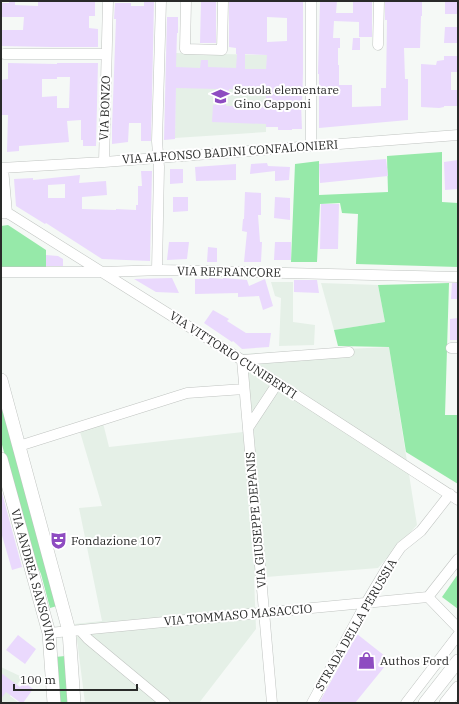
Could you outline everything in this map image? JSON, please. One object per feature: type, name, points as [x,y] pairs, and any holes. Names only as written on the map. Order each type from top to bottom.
[{"type":"main road","name":"VIA ANDREA SANSOVINO","points":[[1,380],[19,446],[74,630],[74,703]]},
{"type":"main road","name":"VIA ANDREA SANSOVINO","points":[[1,459],[49,633],[54,703]]},
{"type":"main road","points":[[425,703],[458,662]]},
{"type":"main road","points":[[418,703],[442,681]]},
{"type":"main road","points":[[447,702],[458,688]]},
{"type":"street","name":"VIA BONZO","points":[[104,162],[108,1]]},
{"type":"street","points":[[157,270],[159,167],[157,139],[161,1]]},
{"type":"street","points":[[186,1],[185,49],[222,50],[223,1]]},
{"type":"street","points":[[311,1],[311,146]]},
{"type":"street","points":[[378,45],[379,1]]},
{"type":"street","points":[[4,54],[106,54]]},
{"type":"street","name":"VIA ALFONSO BADINI CONFALONIERI","points":[[2,168],[104,162],[458,135]]},
{"type":"street","name":"VIA VITTORIO CUNIBERTI","points":[[2,168],[4,213],[103,272],[454,497]]},
{"type":"street","points":[[128,288],[138,270]]},
{"type":"street","name":"VIA REFRANCORE","points":[[1,272],[103,272],[157,270],[458,277]]},
{"type":"street","points":[[242,360],[349,352]]},
{"type":"street","name":"VIA GIUSEPPE DEPANIS","points":[[242,360],[272,703]]},
{"type":"street","points":[[248,428],[277,384]]},
{"type":"street","points":[[19,446],[187,394],[244,388]]},
{"type":"street","name":"STRADA DELLA PERUSSIA","points":[[312,703],[366,603],[388,566],[402,547],[421,531],[454,497]]},
{"type":"street","points":[[458,559],[428,597],[458,628]]},
{"type":"street","name":"VIA TOMMASO MASACCIO","points":[[49,633],[428,597]]},
{"type":"street","points":[[74,630],[165,703]]},
{"type":"street","points":[[406,703],[458,635]]},
{"type":"shaded area","name":"Scuola elementare Gino Capponi","points":[[176,53],[267,55],[266,132],[175,138]]},
{"type":"shaded area","points":[[271,282],[293,282],[293,322],[315,325],[314,345],[279,346],[281,298],[275,296]]},
{"type":"shaded area","points":[[321,283],[378,285],[385,322],[334,330]]},
{"type":"shaded area","points":[[389,347],[417,525],[378,568],[254,578],[256,629],[199,703],[85,703],[75,624],[102,621],[79,508],[102,506],[80,432],[103,423],[109,447],[243,432],[240,354]]},
{"type":"shaded area","points":[[1,667],[22,677],[10,696],[19,703],[1,703]]},
{"type":"green space","points":[[442,152],[442,202],[458,203],[458,267],[356,264],[358,214],[342,213],[340,203],[320,204],[317,262],[291,262],[295,164],[319,161],[319,195],[388,192],[387,156]]},
{"type":"green space","points":[[8,225],[46,250],[46,270],[1,268],[1,226]]},
{"type":"green space","points":[[449,283],[445,415],[458,415],[458,484],[406,452],[389,347],[338,346],[334,330],[385,322],[378,285]]},
{"type":"green space","points":[[1,401],[57,606],[50,608],[41,574],[31,552],[1,441]]},
{"type":"green space","points":[[458,574],[458,609],[442,597]]},
{"type":"green space","points":[[65,656],[69,703],[59,703],[55,657]]},
{"type":"building","points":[[9,1],[15,1],[15,5],[38,6],[38,1],[95,1],[95,16],[89,16],[89,28],[98,29],[98,47],[1,46],[2,30],[23,30],[24,17],[2,17],[2,3],[9,3]]},
{"type":"building","points":[[144,1],[154,1],[151,141],[141,141],[141,123],[129,123],[128,142],[112,144],[116,19],[114,19],[115,3],[131,3],[131,6],[144,6]]},
{"type":"building","points":[[201,1],[216,1],[216,43],[200,43]]},
{"type":"building","points":[[229,1],[303,1],[302,129],[278,130],[278,127],[266,127],[266,124],[212,122],[213,105],[217,105],[218,89],[176,88],[175,139],[164,140],[167,17],[178,17],[176,67],[200,68],[201,60],[208,60],[208,67],[236,68],[236,48],[229,47]],"holes":[[[267,17],[287,18],[287,41],[267,42]],[[245,54],[267,55],[266,69],[245,69]],[[229,89],[266,90],[266,107],[226,106],[226,91],[229,92]]]},
{"type":"building","points":[[320,1],[337,1],[336,13],[353,13],[353,1],[372,1],[372,37],[359,37],[359,22],[334,21],[333,38],[340,38],[340,48],[338,48],[339,85],[352,85],[352,107],[381,106],[381,88],[386,88],[387,20],[385,20],[385,1],[422,1],[420,48],[404,48],[405,79],[408,79],[408,120],[319,128],[318,74]]},
{"type":"building","points":[[445,1],[458,1],[458,14],[445,14]]},
{"type":"building","points":[[445,27],[458,27],[458,43],[444,43]]},
{"type":"building","points":[[353,38],[360,38],[360,50],[352,50]]},
{"type":"building","points":[[444,56],[458,56],[458,72],[451,72],[451,90],[458,90],[458,106],[444,106],[439,108],[421,107],[421,64],[436,65],[437,61],[444,60]]},
{"type":"building","points":[[8,63],[98,63],[96,146],[83,146],[83,140],[81,140],[81,120],[67,121],[69,142],[19,146],[19,151],[7,152],[8,115],[1,115],[1,80],[8,79]],"holes":[[[70,77],[69,108],[57,108],[57,96],[42,97],[42,79]]]},
{"type":"building","points":[[386,159],[388,176],[320,183],[319,164]]},
{"type":"building","points":[[458,160],[458,189],[445,190],[444,162]]},
{"type":"building","points":[[267,163],[268,166],[290,167],[289,180],[275,181],[275,171],[250,174],[251,164]]},
{"type":"building","points":[[236,164],[236,180],[196,181],[195,167]]},
{"type":"building","points":[[170,169],[183,169],[183,183],[170,184]]},
{"type":"building","points":[[141,171],[152,171],[150,261],[102,259],[46,223],[45,224],[16,206],[14,179],[33,178],[33,180],[80,175],[79,183],[106,181],[107,195],[82,197],[82,209],[136,210],[136,205],[138,205],[138,186],[142,186]],"holes":[[[65,184],[65,198],[48,198],[48,185]]]},
{"type":"building","points":[[245,192],[261,193],[261,215],[258,215],[260,242],[262,242],[261,262],[244,262],[247,232],[242,231]]},
{"type":"building","points":[[173,197],[188,197],[188,211],[173,212]]},
{"type":"building","points":[[275,197],[290,198],[290,220],[274,218]]},
{"type":"building","points":[[321,204],[339,204],[338,249],[320,249]]},
{"type":"building","points":[[169,242],[189,242],[187,259],[167,260]]},
{"type":"building","points":[[275,242],[291,242],[291,260],[274,260]]},
{"type":"building","points":[[208,247],[217,248],[217,262],[207,262]]},
{"type":"building","points":[[46,255],[58,256],[63,259],[63,266],[46,266]]},
{"type":"building","points":[[172,278],[179,293],[156,292],[134,279]]},
{"type":"building","points":[[209,278],[247,280],[249,286],[265,279],[273,306],[263,310],[259,296],[238,297],[238,293],[195,294],[195,279]]},
{"type":"building","points":[[294,280],[317,280],[319,293],[294,292]]},
{"type":"building","points":[[452,283],[458,283],[458,299],[451,299]]},
{"type":"building","points":[[213,310],[229,319],[227,321],[246,333],[271,333],[269,347],[242,349],[233,341],[232,342],[204,323]]},
{"type":"building","points":[[458,318],[458,340],[450,340],[450,319]]},
{"type":"building","points":[[1,489],[22,567],[12,570],[1,532]]},
{"type":"building","points":[[357,634],[390,660],[355,703],[319,703]]},
{"type":"building","points":[[18,635],[36,649],[25,664],[6,650]]},
{"type":"building","points":[[1,673],[20,687],[24,682],[33,689],[23,703],[6,692],[1,699]]},
{"type":"place","name":"Scuola elementare Gino Capponi","points":[[221,97]]},
{"type":"place","name":"Fondazione 107","points":[[58,541]]},
{"type":"place","name":"Authos Ford","points":[[367,661]]}]
